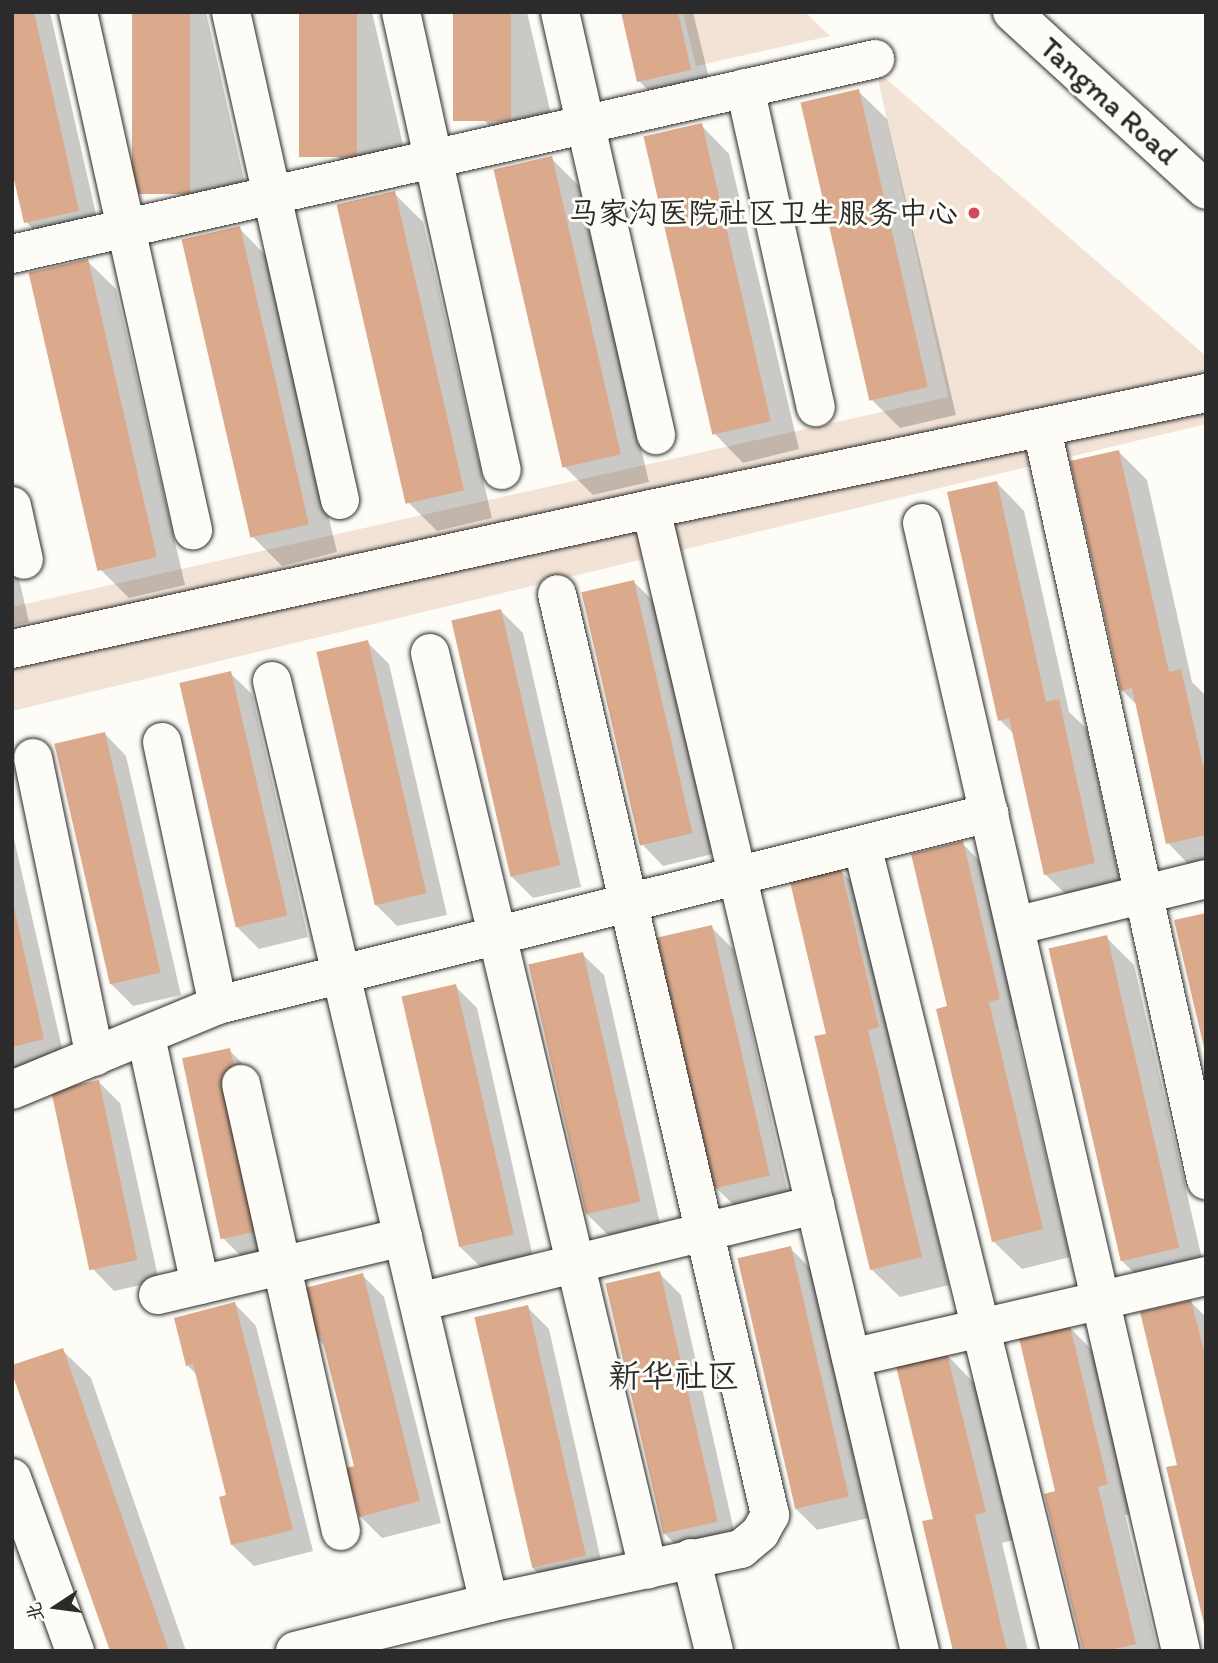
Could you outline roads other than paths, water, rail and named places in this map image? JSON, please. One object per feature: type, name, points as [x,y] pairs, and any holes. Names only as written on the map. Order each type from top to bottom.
[{"type":"street","points":[[78,12],[193,530]]},
{"type":"street","points":[[232,12],[340,500]]},
{"type":"street","points":[[401,12],[502,470]]},
{"type":"street","points":[[560,12],[656,435]]},
{"type":"street","name":"Tangma Road","points":[[1012,12],[1206,190]]},
{"type":"street","points":[[12,254],[874,59]]},
{"type":"street","points":[[744,88],[816,407]]},
{"type":"street","points":[[12,649],[651,509],[1206,393]]},
{"type":"street","points":[[1042,429],[1206,1180]]},
{"type":"street","points":[[12,506],[24,560]]},
{"type":"street","points":[[651,509],[920,1651]]},
{"type":"street","points":[[922,523],[1181,1651]]},
{"type":"street","points":[[295,1651],[489,1603],[741,1549],[760,1533],[770,1515],[557,594]]},
{"type":"street","points":[[430,653],[648,1569]]},
{"type":"street","points":[[272,681],[489,1603]]},
{"type":"street","points":[[163,742],[218,1005]]},
{"type":"street","points":[[33,758],[95,1057]]},
{"type":"street","points":[[12,1090],[146,1037],[218,1005],[989,813]]},
{"type":"street","points":[[863,845],[1060,1651]]},
{"type":"street","points":[[1015,926],[1206,879]]},
{"type":"street","points":[[146,1037],[200,1285]]},
{"type":"street","points":[[241,1084],[341,1531]]},
{"type":"street","points":[[418,1302],[815,1205]]},
{"type":"street","points":[[158,1295],[403,1237]]},
{"type":"street","points":[[851,1358],[1206,1276]]},
{"type":"street","points":[[12,1478],[75,1651]]},
{"type":"street","points":[[691,1558],[714,1651]]},
{"type":"place","name":"马家沟医院社区卫生服务中心","points":[[974,213]]},
{"type":"district","name":"新华社区","points":[[674,1376]]}]
